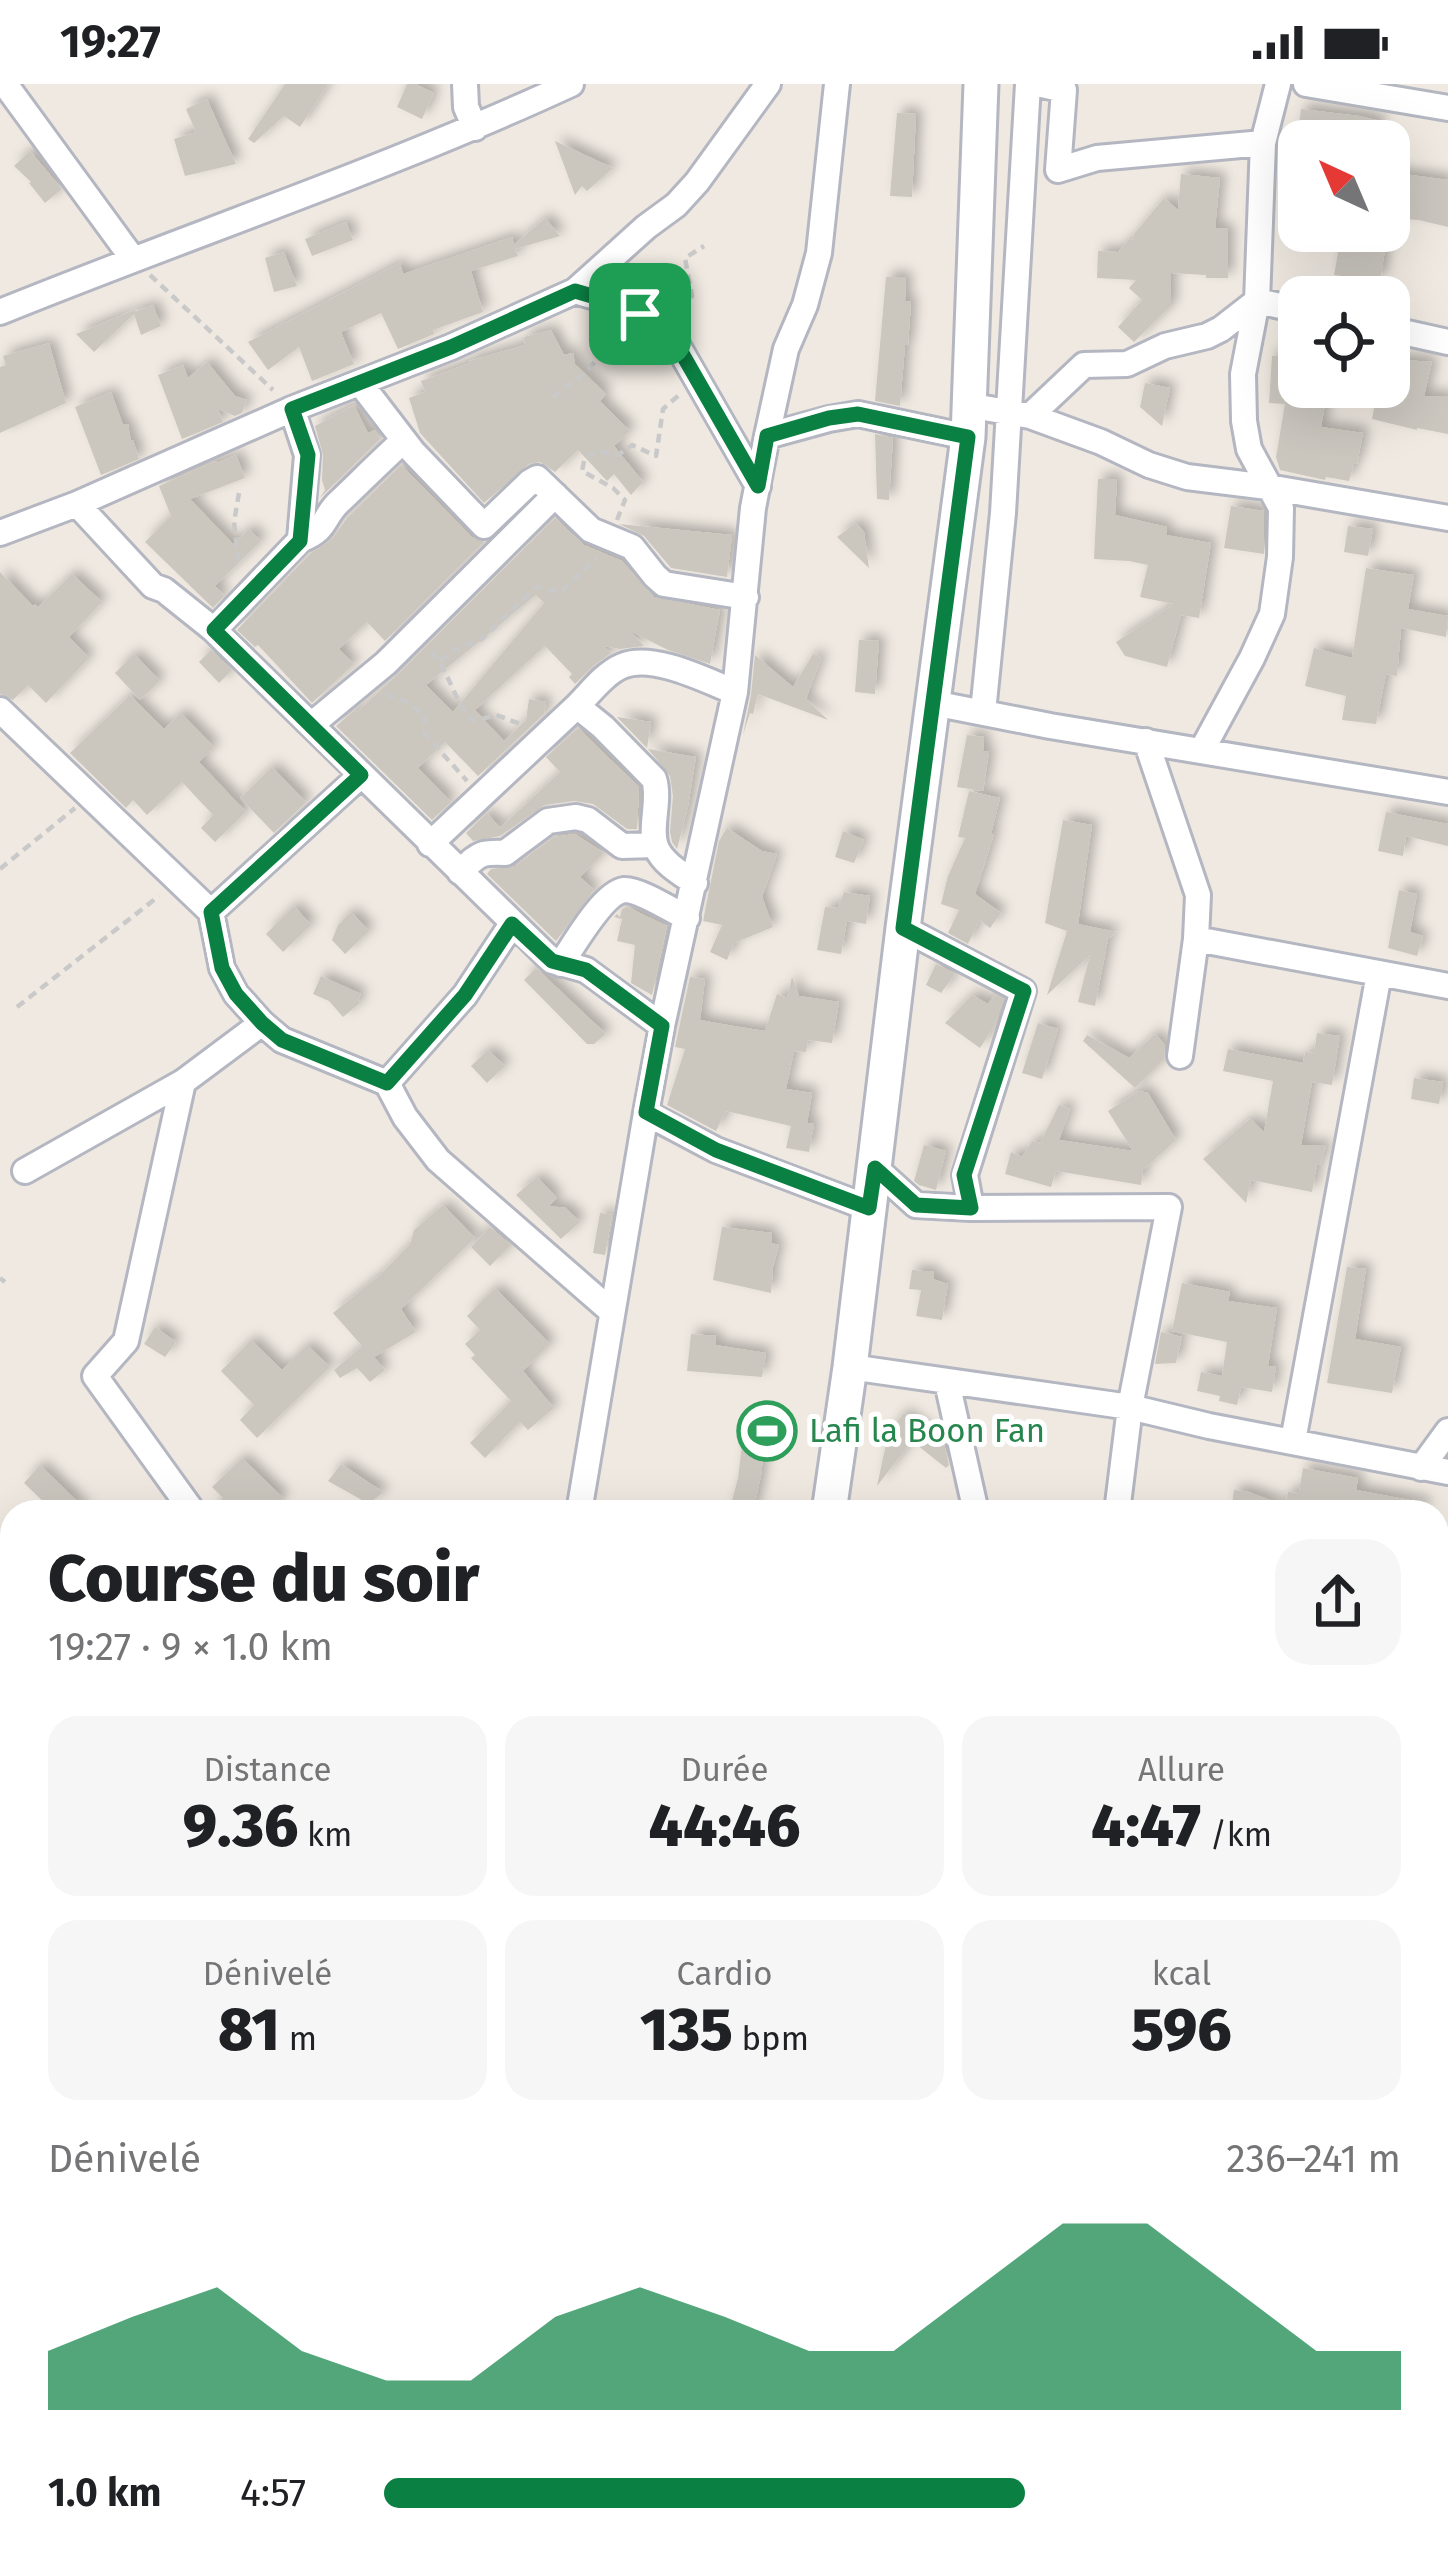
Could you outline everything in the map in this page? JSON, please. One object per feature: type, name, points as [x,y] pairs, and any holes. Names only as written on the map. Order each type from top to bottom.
[{"type":"street","points":[[5,84],[133,259]]},
{"type":"street","points":[[465,84],[466,107],[475,128]]},
{"type":"street","points":[[0,312],[475,128],[571,84]]},
{"type":"street","points":[[0,532],[77,504],[575,291],[676,205],[768,84]]},
{"type":"street","points":[[581,1500],[662,1026],[735,692],[767,436],[786,350],[819,253],[837,84]]},
{"type":"street","points":[[831,1500],[968,421],[982,84]]},
{"type":"street","points":[[982,712],[1003,513],[1020,415],[1028,84]]},
{"type":"street","points":[[1038,84],[1064,90],[1058,170],[1097,158],[1263,143]]},
{"type":"street","points":[[1202,750],[1272,614],[1280,557],[1281,508],[1249,449],[1243,374],[1257,301],[1263,143],[1278,84]]},
{"type":"street","points":[[1306,84],[1448,108]]},
{"type":"street","points":[[575,291],[599,296],[668,329],[758,486]]},
{"type":"street","points":[[1020,415],[1084,365],[1126,364],[1166,346],[1207,336],[1257,301],[1278,306]]},
{"type":"street","points":[[1410,334],[1448,343]]},
{"type":"street","points":[[360,383],[404,440],[505,545]]},
{"type":"street","points":[[292,409],[308,455],[300,541]]},
{"type":"street","points":[[767,436],[858,414],[968,421],[1020,415],[1187,477],[1448,518]]},
{"type":"street","points":[[214,630],[300,541],[320,530],[335,506],[404,440]]},
{"type":"street","points":[[484,526],[533,479],[542,480],[585,525],[632,547],[664,584],[746,597]]},
{"type":"street","points":[[311,725],[369,678],[555,494]]},
{"type":"street","points":[[77,504],[153,586],[214,630],[552,961],[586,970],[662,1026]]},
{"type":"street","points":[[430,844],[614,670],[643,662],[735,692]]},
{"type":"street","points":[[933,703],[1448,792]]},
{"type":"street","points":[[578,706],[654,779],[655,844],[668,863],[694,884]]},
{"type":"street","points":[[0,710],[211,912],[222,968],[236,994],[262,1023],[282,1040],[387,1083],[405,1117],[438,1160],[611,1311]]},
{"type":"street","points":[[1146,741],[1198,895],[1180,1056]]},
{"type":"street","points":[[211,912],[361,775]]},
{"type":"street","points":[[460,872],[482,854],[506,853],[542,824],[558,818],[583,817],[622,846],[655,844]]},
{"type":"street","points":[[561,964],[610,897],[622,890],[687,918]]},
{"type":"street","points":[[387,1083],[465,995],[512,924]]},
{"type":"street","points":[[903,928],[1024,991],[964,1175],[971,1208]]},
{"type":"street","points":[[1196,938],[1448,986]]},
{"type":"street","points":[[1293,1441],[1379,974]]},
{"type":"street","points":[[26,1171],[183,1082],[262,1023]]},
{"type":"street","points":[[183,1082],[126,1341],[95,1376],[184,1500]]},
{"type":"street","points":[[646,1112],[716,1150],[869,1208]]},
{"type":"street","points":[[875,1168],[916,1205],[1169,1207],[1130,1407],[1118,1500]]},
{"type":"street","points":[[850,1367],[1130,1407],[1448,1472]]},
{"type":"street","points":[[946,1382],[973,1500]]},
{"type":"street","points":[[1421,1468],[1448,1431]]},
{"type":"path","points":[[668,329],[692,296],[685,258],[704,246]]},
{"type":"path","points":[[133,259],[292,409]]},
{"type":"path","points":[[553,398],[584,374],[640,314]]},
{"type":"path","points":[[440,661],[482,639],[535,588],[561,592],[598,556],[625,500],[583,471],[585,457],[598,451],[618,454],[632,445],[656,456],[663,409],[697,379]]},
{"type":"path","points":[[239,493],[234,522],[240,554],[239,603]]},
{"type":"path","points":[[414,635],[440,661],[460,710],[474,721],[496,715],[547,734]]},
{"type":"path","points":[[369,678],[388,696],[407,702],[425,716],[425,734],[482,797]]},
{"type":"path","points":[[0,869],[88,797]]},
{"type":"path","points":[[16,1007],[177,882]]},
{"type":"building","points":[[285,84],[328,84],[300,127],[284,116],[254,143],[248,139]]},
{"type":"building","points":[[407,84],[434,93],[422,119],[397,107]]},
{"type":"building","points":[[207,99],[236,164],[185,176],[174,139],[196,132],[186,109]]},
{"type":"building","points":[[1301,109],[1377,120],[1300,120]]},
{"type":"building","points":[[897,113],[916,114],[912,197],[890,196]]},
{"type":"building","points":[[555,141],[613,168],[587,191],[582,186],[575,195]]},
{"type":"building","points":[[30,151],[62,189],[45,203],[14,166]]},
{"type":"building","points":[[1181,174],[1220,178],[1215,228],[1228,229],[1228,278],[1171,273],[1171,306],[1134,342],[1118,327],[1142,300],[1129,288],[1136,280],[1097,278],[1098,251],[1118,252],[1133,240],[1164,198],[1178,210]]},
{"type":"building","points":[[1410,175],[1448,180],[1448,227],[1410,219]]},
{"type":"building","points":[[545,218],[560,236],[515,249],[518,256],[471,271],[483,312],[433,330],[434,334],[398,349],[381,313],[341,332],[354,364],[312,381],[299,347],[268,370],[248,342],[400,263],[403,274],[512,237],[514,245]]},
{"type":"building","points":[[346,222],[353,240],[312,256],[305,239]]},
{"type":"building","points":[[284,252],[297,286],[274,292],[265,258]]},
{"type":"building","points":[[1338,252],[1385,252],[1381,276],[1334,275]]},
{"type":"building","points":[[886,277],[906,277],[905,301],[911,302],[900,406],[875,401]]},
{"type":"building","points":[[153,305],[161,326],[141,335],[134,314],[94,352],[76,334],[137,309],[135,312]]},
{"type":"building","points":[[551,330],[564,355],[573,353],[575,364],[606,394],[600,401],[630,431],[614,446],[643,482],[631,495],[614,474],[607,481],[578,450],[555,472],[540,462],[529,464],[484,503],[420,433],[409,398],[425,392],[421,381],[525,345],[524,337]]},
{"type":"building","points":[[49,343],[66,403],[0,433],[3,356]]},
{"type":"building","points":[[1272,356],[1278,356],[1278,404],[1269,403]]},
{"type":"building","points":[[1410,360],[1432,362],[1424,396],[1448,396],[1448,434],[1372,419],[1374,408],[1410,408]]},
{"type":"building","points":[[207,362],[235,396],[247,400],[242,413],[235,416],[218,409],[223,422],[182,439],[158,375],[183,365],[188,378]]},
{"type":"building","points":[[1145,383],[1170,388],[1162,426],[1140,407]]},
{"type":"building","points":[[111,392],[139,459],[101,475],[75,407]]},
{"type":"building","points":[[354,405],[368,433],[375,430],[380,439],[320,498],[325,490],[323,455],[315,426]]},
{"type":"building","points":[[1284,408],[1324,408],[1321,427],[1363,433],[1349,481],[1280,470],[1276,457]]},
{"type":"building","points":[[875,434],[893,438],[889,500],[877,499]]},
{"type":"building","points":[[236,455],[245,478],[190,499],[233,544],[249,529],[261,541],[215,586],[224,596],[213,608],[145,542],[171,516],[159,486]]},
{"type":"building","points":[[401,465],[472,537],[484,542],[385,641],[367,622],[339,649],[354,664],[312,703],[258,645],[237,630]]},
{"type":"building","points":[[1098,479],[1117,479],[1115,515],[1167,527],[1166,535],[1211,543],[1199,618],[1181,615],[1167,667],[1125,656],[1116,642],[1174,604],[1140,597],[1148,565],[1094,559]]},
{"type":"building","points":[[1231,506],[1264,511],[1264,554],[1224,548]]},
{"type":"building","points":[[555,518],[584,545],[622,561],[654,597],[720,610],[710,664],[630,631],[644,646],[604,646],[611,653],[575,684],[569,677],[572,674],[545,646],[475,710],[504,741],[526,720],[529,699],[546,702],[544,714],[478,776],[445,742],[418,768],[451,802],[432,820],[336,726],[397,675]],"holes":[[[536,595],[544,603],[453,712],[426,685]]]},
{"type":"building","points":[[856,523],[864,532],[869,568],[837,537]]},
{"type":"building","points":[[619,524],[732,535],[727,577],[671,568],[644,536]]},
{"type":"building","points":[[1348,526],[1373,529],[1368,556],[1344,552]]},
{"type":"building","points":[[1366,568],[1414,575],[1408,609],[1448,616],[1446,637],[1401,628],[1397,676],[1386,674],[1376,724],[1342,720],[1346,696],[1305,686],[1314,648],[1352,658]]},
{"type":"building","points":[[0,572],[33,606],[38,607],[72,574],[102,602],[69,637],[89,658],[46,703],[28,685],[13,700],[0,694]]},
{"type":"building","points":[[859,640],[879,641],[875,694],[855,692]]},
{"type":"building","points":[[211,650],[232,670],[219,683],[199,662]]},
{"type":"building","points":[[134,654],[160,681],[140,700],[115,673]]},
{"type":"building","points":[[813,654],[821,658],[806,699],[828,720],[758,694],[743,735],[755,655],[793,687]]},
{"type":"building","points":[[130,695],[164,729],[181,713],[214,747],[199,762],[246,812],[215,842],[201,828],[213,815],[182,782],[147,815],[133,800],[126,808],[70,753]]},
{"type":"building","points":[[617,717],[651,722],[647,748]]},
{"type":"building","points":[[578,728],[639,787],[637,829],[627,829],[593,804],[574,801],[545,805],[500,836],[473,841],[466,833],[487,813],[500,828],[560,772],[546,757]]},
{"type":"building","points":[[967,735],[984,737],[983,751],[989,752],[983,791],[957,787]]},
{"type":"building","points":[[648,749],[696,757],[677,849],[670,832],[670,776]]},
{"type":"building","points":[[272,767],[306,802],[274,833],[240,798]]},
{"type":"building","points":[[969,791],[1000,798],[975,894],[1001,913],[990,928],[979,920],[968,944],[948,933],[959,910],[941,904],[965,838],[958,837]]},
{"type":"building","points":[[1386,812],[1448,824],[1448,846],[1406,836],[1403,856],[1378,851]]},
{"type":"building","points":[[1063,820],[1092,825],[1078,924],[1116,932],[1108,939],[1095,1006],[1078,1002],[1090,955],[1047,995],[1067,931],[1045,923]]},
{"type":"building","points":[[727,828],[762,851],[777,854],[762,897],[773,927],[734,943],[727,960],[710,952],[722,925],[703,921],[719,841]]},
{"type":"building","points":[[843,831],[864,840],[854,863],[835,857]]},
{"type":"building","points":[[575,834],[604,853],[580,877],[594,890],[556,941],[487,874],[491,869],[515,866],[554,837]]},
{"type":"building","points":[[1399,890],[1417,894],[1410,932],[1423,936],[1417,956],[1388,948]]},
{"type":"building","points":[[844,892],[870,896],[866,924],[847,921],[841,954],[817,950],[825,907],[838,908]]},
{"type":"building","points":[[294,906],[311,925],[283,952],[266,934]]},
{"type":"building","points":[[627,907],[667,926],[652,995],[631,983],[635,945],[617,941],[622,919],[614,917],[620,917]]},
{"type":"building","points":[[351,912],[369,931],[345,954],[332,940]]},
{"type":"building","points":[[936,964],[955,974],[941,993],[926,985]]},
{"type":"building","points":[[536,968],[606,1034],[587,1044],[524,980]]},
{"type":"building","points":[[321,976],[361,994],[360,1003],[343,1017],[329,1001],[313,994]]},
{"type":"building","points":[[690,977],[705,979],[700,1020],[733,1026],[765,1031],[777,994],[787,998],[792,977],[799,996],[839,1002],[832,1043],[808,1040],[806,1052],[794,1051],[786,1089],[812,1093],[809,1152],[786,1148],[791,1126],[726,1111],[716,1131],[667,1105],[685,1049],[675,1047]]},
{"type":"building","points":[[972,995],[988,1004],[995,995],[1003,999],[995,1025],[980,1048],[945,1023]]},
{"type":"building","points":[[1038,1023],[1058,1029],[1042,1079],[1022,1073]]},
{"type":"building","points":[[1317,1033],[1340,1036],[1332,1085],[1312,1082],[1301,1145],[1326,1145],[1312,1192],[1251,1180],[1246,1203],[1203,1159],[1250,1119],[1264,1132],[1273,1081],[1223,1071],[1228,1049],[1303,1063],[1305,1052],[1314,1053]]},
{"type":"building","points":[[1155,1034],[1165,1045],[1164,1059],[1135,1088],[1083,1041],[1087,1035],[1129,1058]]},
{"type":"building","points":[[488,1050],[505,1066],[487,1083],[471,1066]]},
{"type":"building","points":[[1414,1078],[1443,1082],[1439,1104],[1411,1099]]},
{"type":"building","points":[[1139,1091],[1148,1093],[1176,1140],[1143,1170],[1141,1185],[1056,1171],[1051,1187],[1005,1174],[1011,1152],[1022,1157],[1032,1141],[1040,1143],[1059,1105],[1070,1109],[1059,1140],[1133,1151],[1108,1111]]},
{"type":"building","points":[[924,1145],[946,1151],[936,1190],[914,1181]]},
{"type":"building","points":[[537,1177],[557,1198],[549,1206],[566,1208],[580,1222],[561,1239],[516,1195]]},
{"type":"building","points":[[443,1205],[475,1238],[401,1309],[416,1332],[374,1357],[385,1370],[370,1382],[357,1368],[340,1378],[334,1370],[362,1346],[333,1313],[380,1275],[410,1244],[414,1230]]},
{"type":"building","points":[[600,1213],[612,1215],[605,1255],[593,1253]]},
{"type":"building","points":[[490,1227],[511,1245],[490,1266],[471,1247]]},
{"type":"building","points":[[722,1227],[772,1233],[771,1243],[779,1245],[771,1293],[713,1280]]},
{"type":"building","points":[[1347,1267],[1366,1269],[1355,1339],[1401,1347],[1392,1393],[1327,1383]]},
{"type":"building","points":[[912,1270],[934,1272],[933,1279],[948,1284],[942,1320],[916,1316],[921,1290],[909,1289]]},
{"type":"building","points":[[1182,1283],[1230,1292],[1228,1301],[1277,1308],[1268,1366],[1276,1367],[1272,1392],[1241,1387],[1237,1405],[1197,1391],[1201,1372],[1222,1376],[1227,1342],[1172,1331]]},
{"type":"building","points":[[495,1288],[550,1344],[523,1371],[554,1408],[528,1430],[520,1422],[485,1458],[470,1443],[511,1401],[471,1358],[475,1355],[465,1344],[480,1330],[467,1316]]},
{"type":"building","points":[[155,1327],[176,1342],[165,1357],[144,1344]]},
{"type":"building","points":[[1161,1332],[1182,1337],[1176,1363],[1155,1364]]},
{"type":"building","points":[[691,1334],[716,1336],[715,1345],[766,1353],[762,1377],[687,1371]]},
{"type":"building","points":[[251,1340],[282,1370],[307,1345],[330,1367],[257,1438],[240,1420],[254,1405],[221,1371]]},
{"type":"building","points":[[904,1413],[944,1444],[949,1465],[946,1468],[912,1441],[877,1486],[886,1444],[882,1441]]},
{"type":"building","points":[[744,1428],[766,1431],[756,1500],[732,1500]]},
{"type":"building","points":[[242,1458],[283,1498],[221,1500],[212,1487]]},
{"type":"building","points":[[341,1464],[383,1492],[374,1500],[362,1500],[328,1481]]},
{"type":"building","points":[[40,1465],[76,1500],[42,1500],[24,1483]]},
{"type":"building","points":[[1303,1468],[1358,1478],[1356,1490],[1409,1500],[1286,1500],[1288,1492],[1299,1493]]},
{"type":"building","points":[[1234,1490],[1270,1500],[1233,1500]]},
{"type":"place","name":"Lafi la Boon Fan","points":[[767,1431]]},
{"type":"route","points":[[575,291],[640,314],[668,329],[758,486],[767,436],[829,418],[872,415],[968,437],[903,928],[1024,991],[964,1175],[971,1208],[916,1205],[875,1168],[869,1208],[716,1150],[646,1112],[662,1026],[586,970],[552,961],[512,924],[465,995],[387,1083],[282,1040],[236,994],[222,968],[211,912],[361,775],[214,630],[300,541],[308,455],[292,409],[451,347],[575,291]]}]
